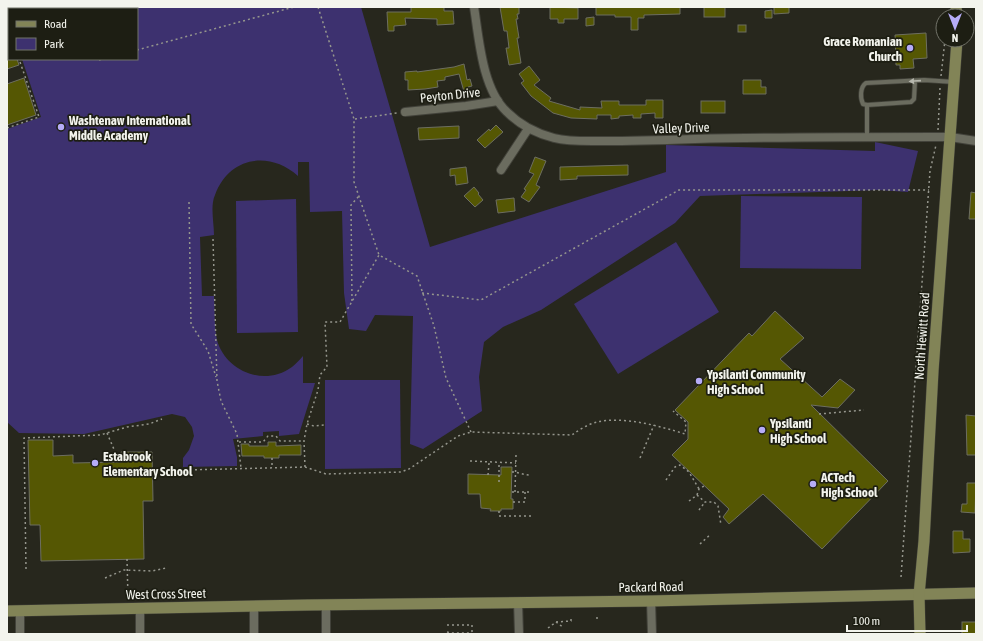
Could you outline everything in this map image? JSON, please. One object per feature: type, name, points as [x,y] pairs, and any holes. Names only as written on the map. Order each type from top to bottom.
[{"type":"main road","name":"North Hewitt Road","points":[[920,634],[919,595],[924,540],[930,450],[933,371],[956,48]]},
{"type":"main road","name":"Packard Road","points":[[326,605],[651,601],[976,594]]},
{"type":"main road","name":"West Cross Street","points":[[7,611],[326,605]]},
{"type":"street","name":"Valley Drive","points":[[474,7],[481,57],[490,85],[498,101],[506,111],[528,129],[553,138],[575,141],[624,141],[867,136],[950,137],[976,142]]},
{"type":"street","name":"Peyton Drive","points":[[405,112],[466,106],[498,101]]},
{"type":"street","points":[[501,170],[528,129]]},
{"type":"street","points":[[651,601],[652,634]]},
{"type":"street","points":[[518,602],[518,634]]},
{"type":"street","points":[[326,605],[326,634]]},
{"type":"street","points":[[254,607],[254,634]]},
{"type":"street","points":[[140,609],[140,634]]},
{"type":"street","points":[[20,611],[20,634]]},
{"type":"lane","points":[[915,81],[914,99],[911,102],[863,104],[862,89],[866,84],[915,81],[940,80],[954,82]]},
{"type":"lane","points":[[867,105],[867,136]]},
{"type":"path","points":[[138,50],[294,7]]},
{"type":"path","points":[[318,7],[354,119],[354,182],[380,256],[416,276],[434,326],[446,378],[471,432]]},
{"type":"path","points":[[901,577],[930,171],[937,137],[940,80],[944,48]]},
{"type":"path","points":[[7,128],[39,117],[19,60]]},
{"type":"path","points":[[354,119],[405,112]]},
{"type":"path","points":[[422,293],[481,300],[679,190],[929,190]]},
{"type":"path","points":[[352,301],[351,205],[359,196]]},
{"type":"path","points":[[189,202],[191,324],[208,351],[221,401],[237,434],[241,468]]},
{"type":"path","points":[[213,239],[217,381]]},
{"type":"path","points":[[305,467],[304,441],[307,424],[318,390],[320,375],[327,367],[325,322],[340,322],[380,256]]},
{"type":"path","points":[[819,414],[864,410]]},
{"type":"path","points":[[185,470],[305,467],[326,474],[401,472],[410,469],[458,436],[471,432],[572,435],[597,422],[626,422],[654,425],[685,434],[686,422],[673,411]]},
{"type":"path","points":[[26,569],[24,438],[100,435],[127,427],[149,424],[162,418]]},
{"type":"path","points":[[307,424],[314,426],[325,424]]},
{"type":"path","points":[[640,458],[654,425]]},
{"type":"path","points":[[107,433],[118,462]]},
{"type":"path","points":[[238,442],[263,442],[268,436],[276,436],[280,441],[304,441]]},
{"type":"path","points":[[515,492],[516,455]]},
{"type":"path","points":[[272,458],[272,468]]},
{"type":"path","points":[[470,462],[516,463]]},
{"type":"path","points":[[488,475],[489,462]]},
{"type":"path","points":[[498,482],[499,462]]},
{"type":"path","points":[[666,480],[675,468],[680,465],[689,472],[699,489]]},
{"type":"path","points":[[512,472],[523,475],[531,475]]},
{"type":"path","points":[[689,501],[696,495],[699,489],[704,486]]},
{"type":"path","points":[[513,502],[525,502],[525,489]]},
{"type":"path","points":[[512,492],[531,492]]},
{"type":"path","points":[[696,495],[704,502],[714,502],[718,506],[721,524]]},
{"type":"path","points":[[699,510],[704,502]]},
{"type":"path","points":[[499,511],[499,516],[531,516]]},
{"type":"path","points":[[700,544],[711,534]]},
{"type":"path","points":[[126,559],[128,598]]},
{"type":"path","points":[[106,578],[127,570],[152,571],[166,568]]},
{"type":"path","points":[[548,628],[556,622],[571,621],[571,619]]},
{"type":"path","points":[[556,622],[564,628]]},
{"type":"path","points":[[447,625],[472,625],[472,634],[447,632]]},
{"type":"green space","points":[[7,7],[361,7],[430,247],[666,172],[666,145],[875,151],[875,142],[918,151],[908,192],[878,190],[700,196],[675,223],[541,310],[503,327],[484,342],[479,377],[482,411],[423,449],[410,444],[413,316],[375,315],[366,331],[349,329],[344,293],[342,211],[310,212],[309,162],[298,162],[298,176],[287,168],[275,163],[263,161],[240,165],[230,172],[221,182],[215,195],[212,209],[214,235],[200,237],[202,296],[214,296],[217,340],[226,357],[233,364],[241,370],[259,376],[282,373],[292,367],[303,356],[303,383],[315,383],[299,434],[279,436],[279,431],[263,432],[263,436],[233,439],[237,457],[237,466],[183,467],[183,458],[189,450],[194,436],[192,427],[185,417],[172,414],[84,434],[19,433],[7,422],[7,129],[41,117],[22,60],[138,60],[138,8],[8,8],[8,18]]},
{"type":"green space","points":[[741,196],[862,197],[861,269],[740,268]]},
{"type":"green space","points":[[296,199],[298,332],[237,333],[236,201]]},
{"type":"green space","points":[[676,242],[719,312],[618,374],[574,304]]},
{"type":"green space","points":[[325,380],[400,380],[401,468],[325,469]]},
{"type":"building","points":[[411,7],[444,7],[444,11],[453,11],[454,24],[437,25],[437,19],[405,18],[406,25],[394,26],[394,31],[388,31],[387,12],[411,12]]},
{"type":"building","points":[[500,7],[519,7],[519,14],[517,14],[518,19],[516,19],[521,63],[509,65],[506,48],[509,48],[507,31],[504,31]]},
{"type":"building","points":[[550,7],[578,8],[578,19],[564,19],[564,23],[558,23],[558,19],[550,19]]},
{"type":"building","points":[[596,7],[680,7],[680,14],[644,15],[644,18],[638,18],[638,30],[631,30],[631,17],[596,15]]},
{"type":"building","points":[[704,7],[725,7],[725,17],[704,17]]},
{"type":"building","points":[[774,7],[789,7],[789,13],[774,14]]},
{"type":"building","points":[[772,10],[772,18],[765,18],[765,11]]},
{"type":"building","points":[[594,17],[594,25],[586,26],[586,18]]},
{"type":"building","points":[[738,25],[746,25],[746,32],[738,32]]},
{"type":"building","name":"Grace Romanian Church","points":[[926,33],[927,58],[913,59],[914,68],[900,69],[900,65],[896,65],[895,35]]},
{"type":"building","points":[[7,59],[17,60],[19,65],[7,69]]},
{"type":"building","points":[[464,64],[467,80],[470,79],[472,86],[468,87],[469,94],[465,95],[459,74],[445,77],[445,80],[437,81],[438,87],[408,90],[408,80],[405,80],[405,72],[417,72],[454,67]]},
{"type":"building","points":[[529,66],[540,80],[534,85],[551,98],[549,101],[580,110],[580,107],[602,108],[601,101],[619,101],[619,105],[646,105],[646,100],[663,100],[663,118],[655,118],[655,113],[641,114],[641,118],[633,118],[633,115],[619,116],[619,118],[611,119],[611,115],[597,115],[597,119],[571,118],[553,113],[531,96],[521,83],[524,81],[519,74]]},
{"type":"building","points":[[24,78],[36,115],[7,125],[7,84]]},
{"type":"building","points":[[743,80],[761,80],[761,87],[766,87],[766,94],[743,94]]},
{"type":"building","points":[[701,101],[725,101],[725,113],[701,113]]},
{"type":"building","points":[[496,125],[503,132],[485,148],[477,140]]},
{"type":"building","points":[[459,126],[459,138],[419,140],[418,128]]},
{"type":"building","points":[[535,157],[546,161],[536,185],[540,187],[529,202],[521,197],[526,190],[524,189],[534,174],[529,172]]},
{"type":"building","points":[[628,165],[628,175],[577,176],[577,179],[560,180],[560,167]]},
{"type":"building","points":[[466,167],[468,183],[456,185],[455,175],[450,176],[450,169]]},
{"type":"building","points":[[474,187],[483,200],[475,207],[464,196]]},
{"type":"building","points":[[971,192],[976,193],[976,219],[969,219]]},
{"type":"building","points":[[514,198],[515,211],[498,213],[496,200]]},
{"type":"building","name":"Ypsilanti High School","points":[[775,311],[804,338],[780,359],[822,397],[840,379],[855,390],[838,408],[811,405],[888,481],[822,549],[763,494],[729,524],[723,517],[729,509],[672,455],[688,439],[688,422],[675,410],[749,333],[752,336]]},
{"type":"building","points":[[966,415],[976,416],[976,455],[967,455]]},
{"type":"building","points":[[28,440],[53,440],[53,456],[73,455],[73,463],[122,462],[121,452],[152,452],[153,501],[143,501],[144,559],[41,561],[40,525],[30,525]]},
{"type":"building","points":[[268,442],[276,442],[276,446],[301,445],[301,455],[279,455],[279,458],[242,456],[241,444],[249,444],[249,446],[268,446]]},
{"type":"building","points":[[501,467],[512,467],[511,499],[513,499],[513,509],[490,511],[491,509],[481,508],[480,494],[468,494],[468,474],[501,475]]},
{"type":"building","points":[[967,483],[976,483],[975,513],[961,512],[962,504],[967,504]]},
{"type":"building","points":[[953,531],[963,531],[963,539],[970,539],[970,552],[953,553]]},
{"type":"building","points":[[962,622],[976,622],[976,634],[962,634]]},
{"type":"place","name":"Grace Romanian Church","points":[[910,48]]},
{"type":"place","name":"Washtenaw International Middle Academy","points":[[61,127]]},
{"type":"place","name":"Ypsilanti Community High School","points":[[699,381]]},
{"type":"place","name":"Ypsilanti High School","points":[[762,430]]},
{"type":"place","name":"Estabrook Elementary School","points":[[95,463]]},
{"type":"place","name":"ACTech High School","points":[[813,484]]}]
